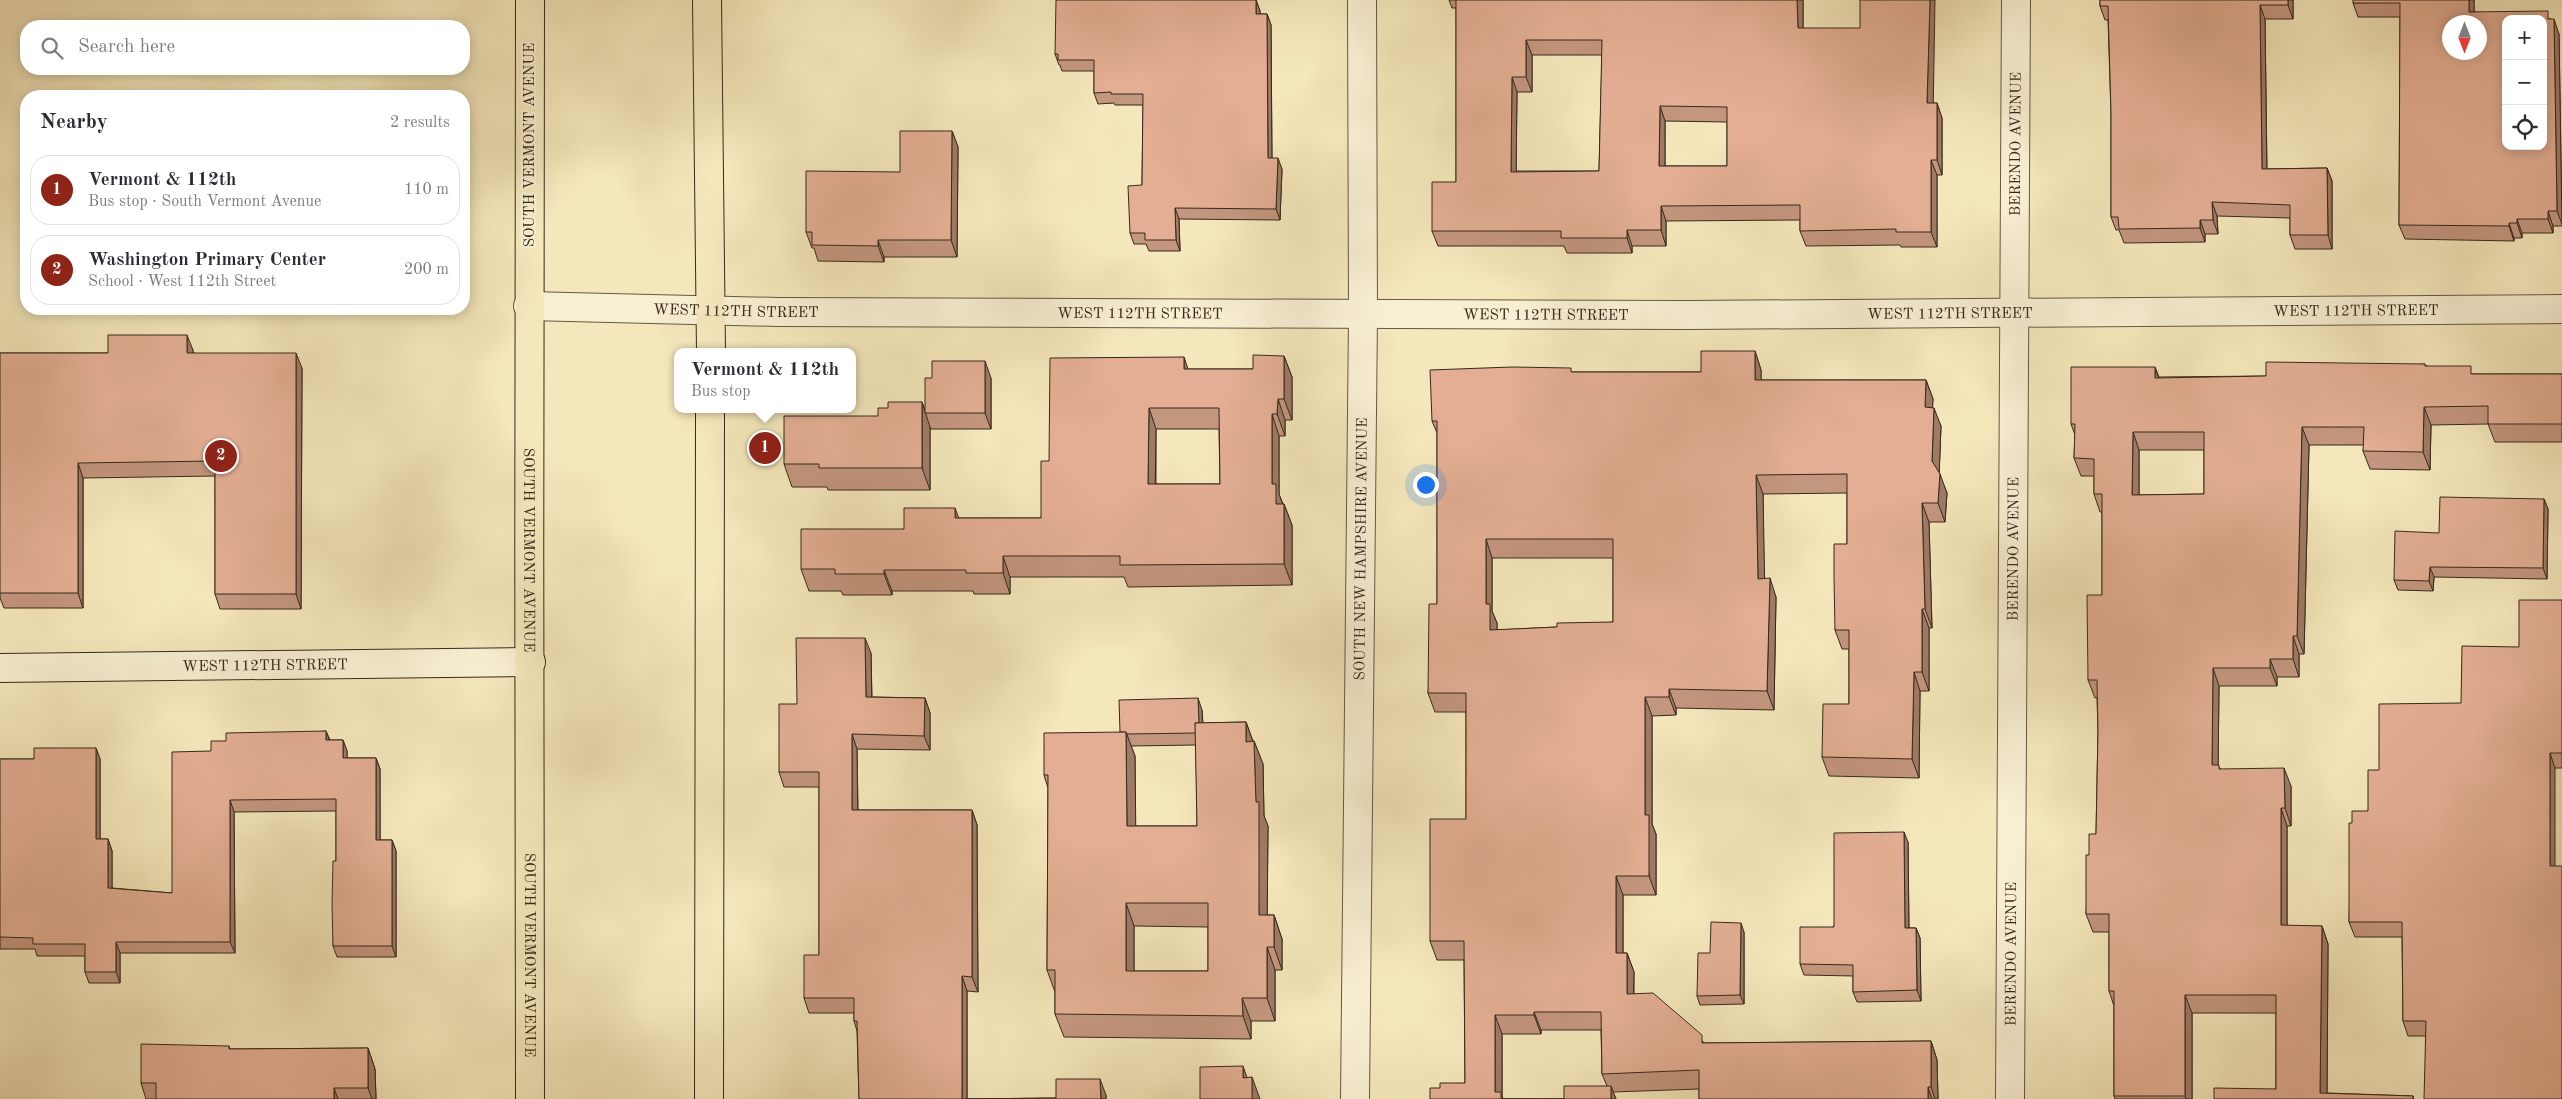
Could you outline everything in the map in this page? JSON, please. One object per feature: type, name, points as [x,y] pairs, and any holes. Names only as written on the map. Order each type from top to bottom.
[{"type":"main road","name":"SOUTH VERMONT AVENUE","points":[[530,0],[528,306],[531,662],[530,1099]]},
{"type":"main road","points":[[707,0],[711,348]]},
{"type":"main road","points":[[709,1099],[710,413]]},
{"type":"street","name":"SOUTH NEW HAMPSHIRE AVENUE","points":[[1355,1099],[1362,315],[1362,0]]},
{"type":"street","name":"BERENDO AVENUE","points":[[2010,1099],[2016,314],[2016,0]]},
{"type":"street","name":"WEST 112TH STREET","points":[[528,306],[711,312],[1362,315],[2016,314],[2562,309]]},
{"type":"street","name":"WEST 112TH STREET","points":[[0,668],[531,662]]},
{"type":"building","points":[[1056,0],[1256,0],[1256,14],[1267,14],[1268,158],[1278,158],[1276,209],[1175,208],[1176,240],[1145,240],[1145,233],[1130,233],[1128,186],[1142,185],[1143,94],[1094,93],[1094,60],[1058,60],[1058,54],[1055,54]]},
{"type":"building","points":[[1456,0],[1797,0],[1798,28],[1860,28],[1860,0],[1930,0],[1927,103],[1937,103],[1937,160],[1931,160],[1931,232],[1896,232],[1896,229],[1800,231],[1800,205],[1661,206],[1661,230],[1627,230],[1627,238],[1561,238],[1561,231],[1432,231],[1432,182],[1456,182]],"holes":[[[1526,40],[1602,40],[1599,171],[1511,172],[1512,77],[1526,77]],[[1660,106],[1727,107],[1727,166],[1659,166]]]},
{"type":"building","points":[[2100,0],[2288,0],[2288,5],[2260,5],[2262,169],[2327,168],[2328,235],[2290,235],[2290,205],[2212,202],[2213,220],[2200,220],[2200,228],[2119,229],[2118,217],[2111,217],[2108,6],[2100,6]]},
{"type":"building","points":[[2353,0],[2469,0],[2469,12],[2548,11],[2548,19],[2554,19],[2557,211],[2548,211],[2548,219],[2517,219],[2517,223],[2509,223],[2509,226],[2399,225],[2400,3],[2353,3]]},
{"type":"building","points":[[900,131],[952,131],[951,240],[878,240],[878,246],[812,245],[812,232],[806,232],[806,171],[900,172]]},
{"type":"building","points":[[108,335],[187,335],[187,353],[296,353],[296,594],[215,594],[215,461],[78,463],[78,593],[0,593],[0,353],[108,353]]},
{"type":"building","points":[[1701,351],[1755,351],[1755,380],[1926,380],[1925,407],[1934,408],[1932,461],[1940,474],[1938,503],[1922,503],[1925,609],[1922,609],[1922,672],[1914,672],[1912,759],[1822,757],[1823,704],[1849,704],[1849,630],[1835,630],[1834,577],[1834,544],[1847,544],[1847,474],[1756,475],[1758,579],[1770,578],[1767,691],[1669,689],[1669,697],[1645,697],[1645,815],[1649,815],[1649,876],[1616,876],[1616,953],[1627,953],[1627,994],[1653,993],[1702,1035],[1702,1043],[1931,1041],[1931,1087],[1928,1087],[1928,1099],[1699,1099],[1699,1070],[1602,1074],[1601,1012],[1534,1012],[1534,1015],[1495,1015],[1495,1092],[1501,1092],[1501,1099],[1430,1099],[1430,1088],[1440,1088],[1440,1083],[1465,1083],[1464,941],[1430,941],[1430,819],[1466,819],[1466,693],[1428,693],[1429,604],[1437,604],[1437,421],[1432,421],[1430,370],[1512,367],[1571,368],[1571,372],[1701,372]],"holes":[[[1486,539],[1613,539],[1613,622],[1557,623],[1557,627],[1490,630],[1490,604],[1486,604]]]},
{"type":"building","points":[[1253,355],[1284,356],[1284,399],[1278,399],[1277,414],[1272,414],[1272,484],[1276,484],[1276,504],[1284,504],[1284,564],[1120,565],[1120,556],[1003,556],[1003,573],[966,573],[966,570],[884,570],[884,574],[835,574],[835,569],[801,569],[801,529],[904,529],[904,508],[955,508],[955,518],[1041,518],[1041,461],[1049,461],[1050,358],[1184,357],[1184,369],[1253,369]],"holes":[[[1149,408],[1219,408],[1220,484],[1148,484]]]},
{"type":"building","points":[[932,361],[985,361],[985,413],[925,413],[925,378],[932,378]]},
{"type":"building","points":[[2266,362],[2425,364],[2425,366],[2471,366],[2471,374],[2562,374],[2562,424],[2488,424],[2488,406],[2424,407],[2423,452],[2363,451],[2364,427],[2302,427],[2297,636],[2293,636],[2293,659],[2270,659],[2270,668],[2213,668],[2212,765],[2219,765],[2219,769],[2284,768],[2285,808],[2281,808],[2281,925],[2322,926],[2320,1093],[2413,1096],[2413,1099],[2214,1099],[2214,1088],[2276,1089],[2276,995],[2185,995],[2185,1096],[2114,1096],[2114,991],[2109,991],[2109,914],[2086,914],[2086,855],[2089,855],[2089,834],[2096,834],[2098,731],[2097,680],[2088,680],[2087,595],[2102,595],[2102,494],[2094,494],[2094,459],[2074,458],[2075,424],[2071,424],[2071,367],[2155,367],[2155,378],[2266,376]],"holes":[[[2133,432],[2204,432],[2204,494],[2132,495]]]},
{"type":"building","points":[[888,402],[922,402],[922,468],[819,468],[819,464],[784,464],[784,416],[878,416],[878,408],[888,408]]},
{"type":"building","points":[[2440,497],[2544,499],[2543,568],[2430,567],[2429,581],[2394,580],[2395,531],[2439,533]]},
{"type":"building","points":[[2519,600],[2562,600],[2562,753],[2550,753],[2550,866],[2562,866],[2562,1099],[2424,1099],[2426,1021],[2403,1021],[2402,922],[2349,922],[2349,823],[2352,823],[2352,811],[2368,811],[2368,770],[2379,770],[2379,704],[2461,703],[2462,646],[2519,647]]},
{"type":"building","points":[[796,638],[865,638],[866,697],[925,698],[924,736],[852,734],[852,810],[972,810],[972,977],[962,976],[962,1099],[859,1099],[857,1021],[854,1021],[854,998],[804,998],[804,955],[819,955],[819,772],[779,772],[779,704],[797,704]]},
{"type":"building","points":[[1198,698],[1199,723],[1195,723],[1196,733],[1127,734],[1126,732],[1120,732],[1119,700]]},
{"type":"building","points":[[1246,722],[1246,742],[1254,741],[1256,802],[1259,802],[1259,915],[1274,915],[1274,947],[1267,947],[1267,998],[1242,998],[1243,1016],[1055,1014],[1055,970],[1047,970],[1048,775],[1044,775],[1044,733],[1126,732],[1127,826],[1197,826],[1195,723]],"holes":[[[1126,903],[1208,903],[1208,971],[1126,971]]]},
{"type":"building","points":[[326,731],[326,740],[343,740],[343,758],[376,758],[376,840],[392,840],[392,946],[333,946],[332,905],[333,861],[336,861],[336,799],[230,800],[230,942],[116,942],[116,972],[85,972],[85,944],[33,944],[33,938],[0,937],[0,759],[34,759],[34,748],[96,748],[96,839],[108,839],[108,888],[172,893],[172,752],[211,751],[211,741],[226,741],[226,733]]},
{"type":"building","points":[[1904,832],[1905,928],[1916,928],[1917,990],[1853,992],[1853,965],[1800,964],[1800,927],[1834,927],[1834,833]]},
{"type":"building","points":[[1711,922],[1741,923],[1740,995],[1697,996],[1698,953],[1710,953]]},
{"type":"building","points":[[141,1044],[229,1046],[229,1049],[368,1048],[368,1088],[334,1088],[334,1099],[156,1099],[156,1083],[141,1083]]},
{"type":"building","points":[[1243,1066],[1243,1078],[1252,1077],[1252,1099],[1200,1099],[1200,1067]]},
{"type":"building","points":[[1056,1079],[1100,1079],[1101,1099],[965,1099],[1056,1098]]},
{"type":"building","points":[[1564,1086],[1611,1086],[1611,1099],[1564,1099]]},
{"type":"place","name":"Vermont & 112th","points":[[765,448]]},
{"type":"place","name":"Washington Primary Center","points":[[221,456]]}]
